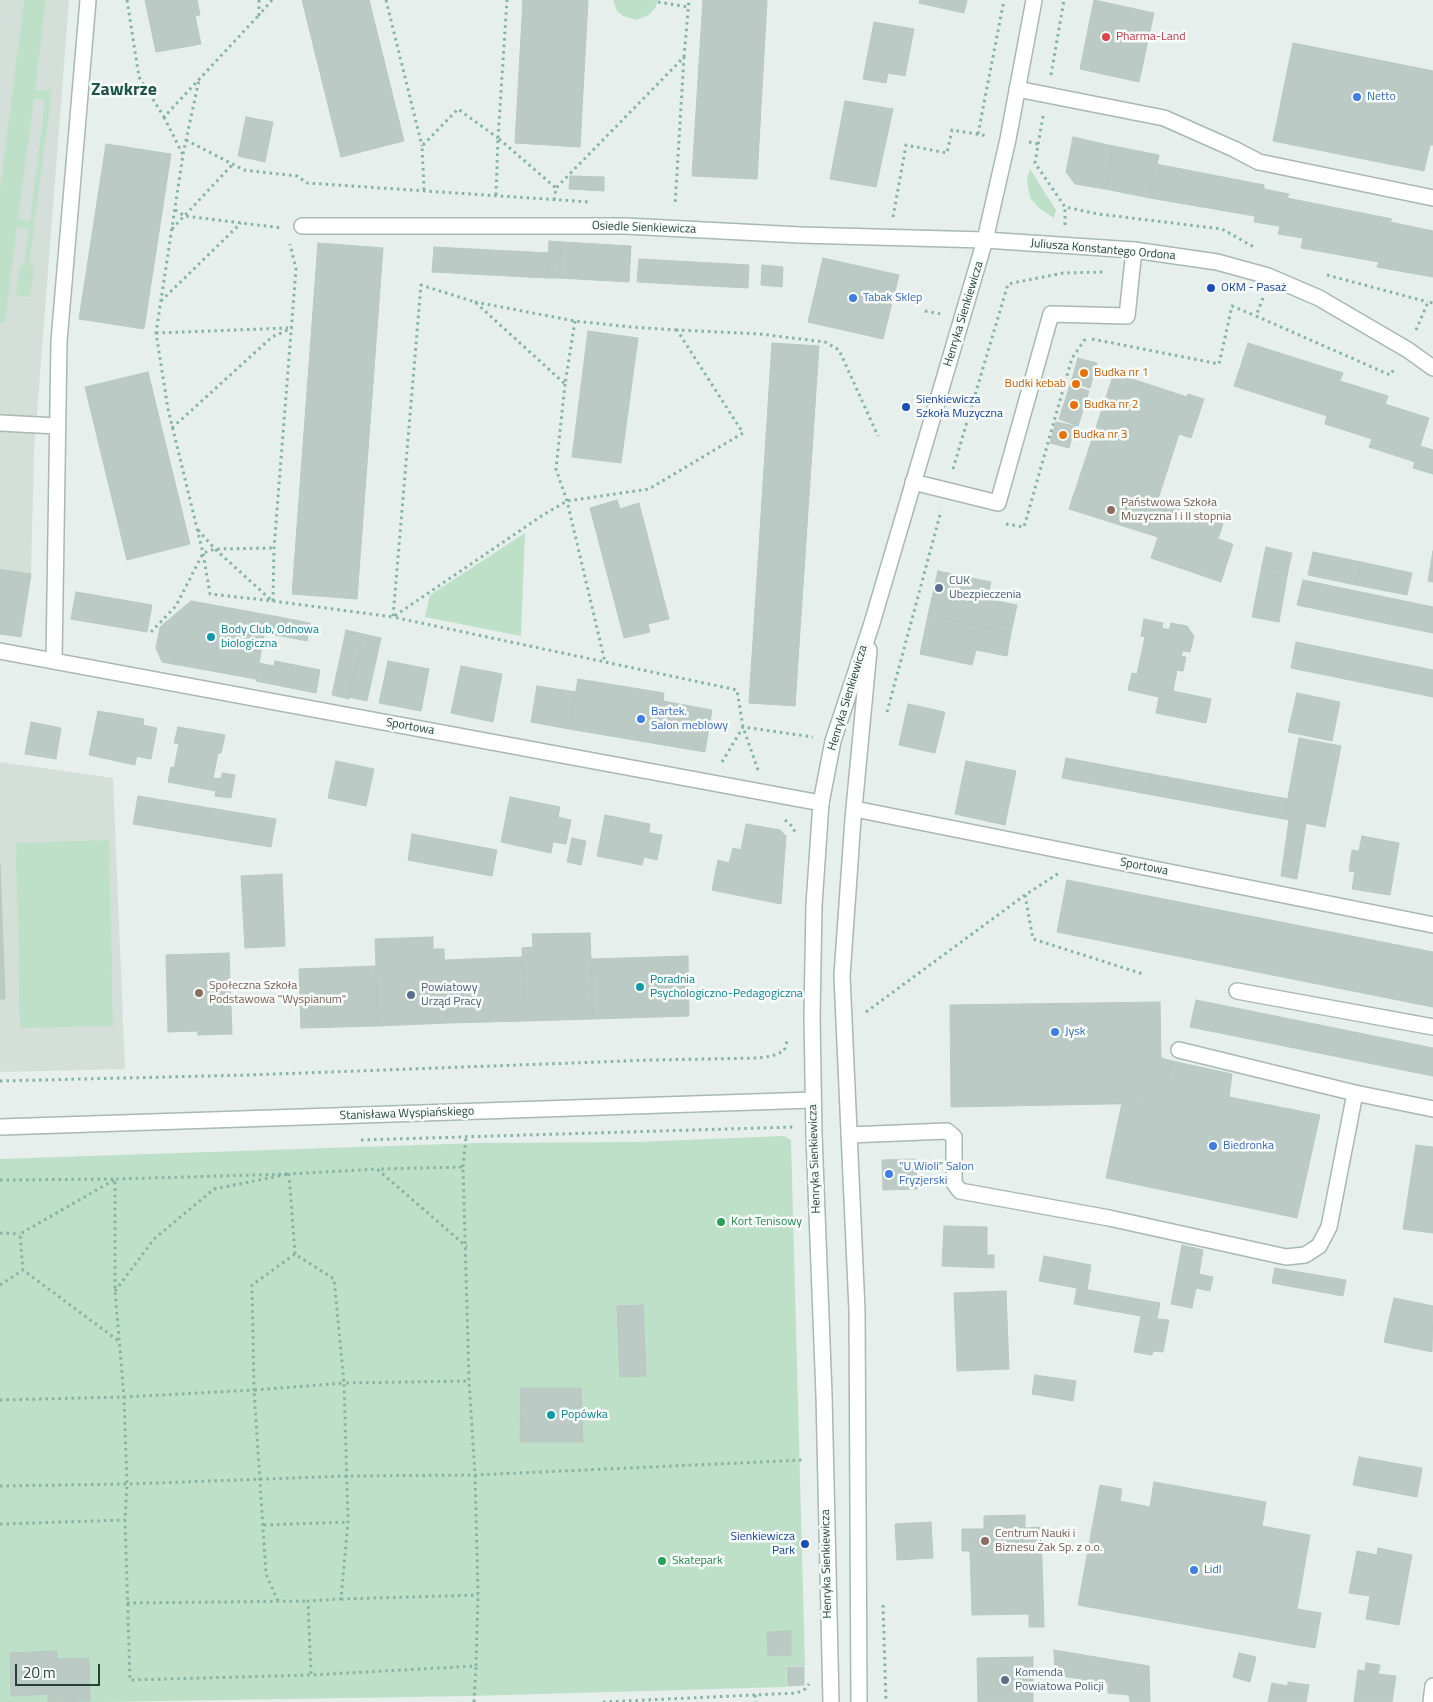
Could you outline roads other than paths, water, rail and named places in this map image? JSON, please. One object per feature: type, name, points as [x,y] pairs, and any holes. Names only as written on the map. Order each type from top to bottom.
[{"type":"street","points":[[54,660],[56,426],[59,341],[88,0]]},
{"type":"street","name":"Henryka Sienkiewicza","points":[[831,1702],[824,1394],[813,1100],[812,1017],[814,905],[821,803],[833,741],[872,623],[986,240],[1008,139],[1034,0]]},
{"type":"street","points":[[1017,89],[1164,118],[1234,148],[1259,162],[1433,198]]},
{"type":"street","name":"Osiedle Sienkiewicza","points":[[294,228],[626,226],[800,236],[986,240]]},
{"type":"street","name":"Juliusza Konstantego Ordona","points":[[986,240],[1134,250],[1217,262],[1268,276],[1319,298],[1408,350],[1433,368]]},
{"type":"street","points":[[913,482],[998,503],[1050,314],[1127,316],[1134,250]]},
{"type":"street","points":[[0,424],[56,426]]},
{"type":"street","name":"Henryka Sienkiewicza","points":[[859,1702],[858,1383],[842,976],[854,808],[872,623]]},
{"type":"street","name":"Sportowa","points":[[0,651],[821,803]]},
{"type":"street","name":"Sportowa","points":[[854,808],[1433,925]]},
{"type":"street","points":[[1237,991],[1433,1027]]},
{"type":"street","points":[[1179,1050],[1355,1093],[1433,1109]]},
{"type":"street","points":[[849,1135],[947,1131],[954,1137],[954,1183],[960,1191],[1109,1218],[1286,1257],[1305,1256],[1320,1246],[1329,1227],[1355,1093]]},
{"type":"street","name":"Stanisława Wyspiańskiego","points":[[0,1128],[813,1100]]},
{"type":"street","points":[[1431,1702],[1433,1686]]},
{"type":"place","name":"Pharma-Land","points":[[1106,37]]},
{"type":"place","name":"Netto","points":[[1357,97]]},
{"type":"place","name":"OKM - Pasaż","points":[[1211,288]]},
{"type":"place","name":"Tabak Sklep","points":[[853,298]]},
{"type":"place","name":"Budka nr 1","points":[[1084,373]]},
{"type":"place","name":"Budki kebab","points":[[1076,384]]},
{"type":"place","name":"Budka nr 2","points":[[1074,405]]},
{"type":"place","name":"Sienkiewicza Szkoła Muzyczna","points":[[906,407]]},
{"type":"place","name":"Budka nr 3","points":[[1063,435]]},
{"type":"place","name":"Państwowa Szkoła Muzyczna I i II stopnia","points":[[1111,510]]},
{"type":"place","name":"CUK Ubezpieczenia","points":[[939,588]]},
{"type":"place","name":"Body Club, Odnowa biologiczna","points":[[211,637]]},
{"type":"place","name":"Bartek. Salon meblowy","points":[[641,719]]},
{"type":"place","name":"Poradnia Psychologiczno-Pedagogiczna","points":[[640,987]]},
{"type":"place","name":"Społeczna Szkoła Podstawowa \"Wyspianum\"","points":[[199,993]]},
{"type":"place","name":"Powiatowy Urząd Pracy","points":[[411,995]]},
{"type":"place","name":"Jysk","points":[[1055,1032]]},
{"type":"place","name":"Biedronka","points":[[1213,1146]]},
{"type":"place","name":"\"U Wioli\" Salon Fryzjerski","points":[[889,1174]]},
{"type":"place","name":"Kort Tenisowy","points":[[721,1222]]},
{"type":"place","name":"Popówka","points":[[551,1415]]},
{"type":"place","name":"Centrum Nauki i Biznesu Żak Sp. z o.o.","points":[[985,1541]]},
{"type":"place","name":"Sienkiewicza Park","points":[[805,1544]]},
{"type":"place","name":"Skatepark","points":[[662,1561]]},
{"type":"place","name":"Lidl","points":[[1194,1570]]},
{"type":"place","name":"Komenda Powiatowa Policji","points":[[1005,1680]]},
{"type":"district","name":"Zawkrze","points":[[124,91]]}]
